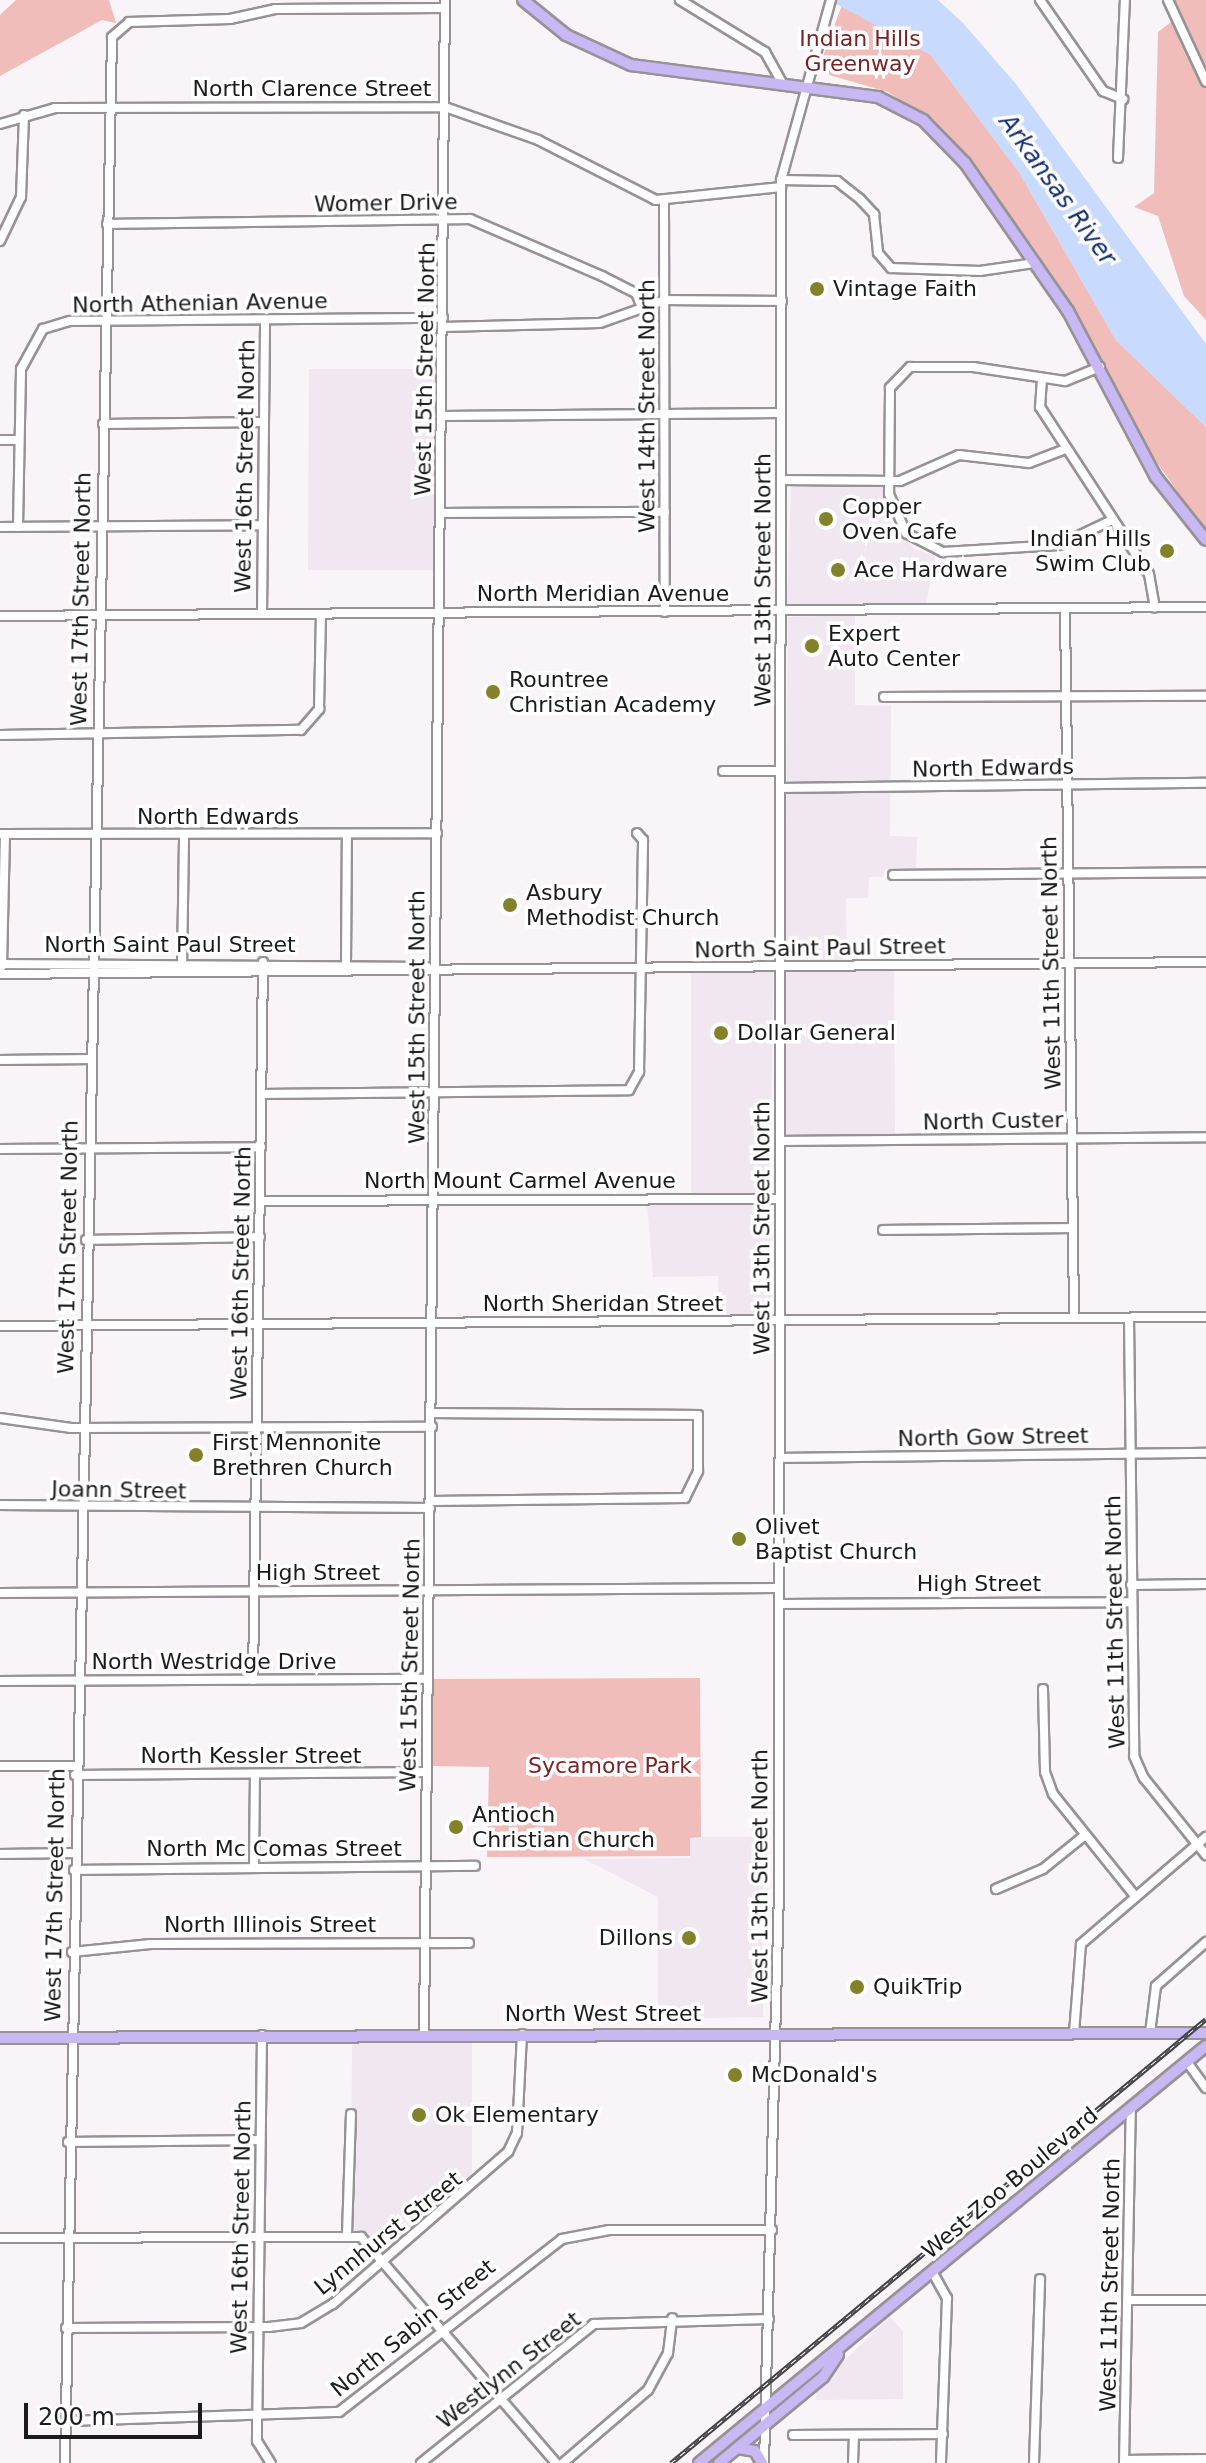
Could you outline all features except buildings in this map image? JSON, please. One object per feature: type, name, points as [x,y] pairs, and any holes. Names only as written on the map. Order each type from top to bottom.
[{"type":"main road","points":[[523,0],[566,35],[631,65],[878,97],[923,120],[965,163],[1035,263],[1101,366],[1156,477],[1206,540]]},
{"type":"main road","name":"North West Street","points":[[0,2038],[1206,2033]]},
{"type":"main road","name":"West Zoo Boulevard","points":[[699,2463],[841,2351],[1206,2046]]},
{"type":"main road","name":"West Zoo Boulevard","points":[[719,2463],[823,2377],[841,2351]]},
{"type":"main road","points":[[737,2448],[755,2451],[763,2463]]},
{"type":"street","points":[[680,0],[741,33],[765,57],[782,83]]},
{"type":"street","name":"West 13th Street North","points":[[763,2463],[777,2033],[781,183],[831,0]]},
{"type":"street","points":[[1040,0],[1103,91],[1123,99]]},
{"type":"street","points":[[1118,158],[1125,0]]},
{"type":"street","points":[[1168,0],[1168,10],[1206,82]]},
{"type":"street","name":"West 17th Street North","points":[[65,2463],[84,1326],[107,224],[114,32],[129,22],[219,20],[275,9],[445,4]]},
{"type":"street","name":"West 15th Street North","points":[[424,2035],[445,4]]},
{"type":"street","name":"North Clarence Street","points":[[0,124],[24,115],[110,107],[445,107],[538,140],[664,201]]},
{"type":"street","points":[[0,241],[21,197],[24,115]]},
{"type":"street","points":[[664,201],[781,183],[837,181],[874,214],[878,253],[891,268],[995,271],[1035,263]]},
{"type":"street","name":"West 14th Street North","points":[[664,201],[665,612]]},
{"type":"street","name":"Womer Drive","points":[[107,224],[444,219],[501,227],[636,293],[641,305]]},
{"type":"street","name":"North Athenian Avenue","points":[[18,527],[23,355],[35,335],[55,324],[105,320],[443,322],[471,326],[600,323],[641,305],[665,300],[782,301]]},
{"type":"street","name":"West 16th Street North","points":[[262,614],[265,320]]},
{"type":"street","points":[[1101,366],[1074,380],[923,364],[901,373],[890,388],[889,481],[892,510],[906,533],[943,552],[1059,545],[1112,520]]},
{"type":"street","points":[[1042,379],[1040,407],[1149,574],[1155,607]]},
{"type":"street","points":[[442,416],[781,413]]},
{"type":"street","points":[[103,424],[264,422]]},
{"type":"street","points":[[0,440],[19,440]]},
{"type":"street","points":[[781,480],[889,481],[959,455],[1029,463],[1066,449]]},
{"type":"street","points":[[441,513],[665,512]]},
{"type":"street","points":[[0,527],[262,525]]},
{"type":"street","name":"North Meridian Avenue","points":[[0,616],[1206,607]]},
{"type":"street","name":"West 11th Street North","points":[[1065,608],[1074,1318]]},
{"type":"street","points":[[0,735],[301,730],[319,709],[321,614]]},
{"type":"street","points":[[884,697],[1206,696]]},
{"type":"street","points":[[723,771],[780,771]]},
{"type":"street","name":"North Edwards","points":[[780,788],[1206,783]]},
{"type":"street","name":"North Edwards","points":[[2,834],[184,836],[437,833]]},
{"type":"street","points":[[262,1094],[629,1090],[638,1080],[640,1036],[642,968],[637,833]]},
{"type":"street","points":[[1,969],[2,834]]},
{"type":"street","points":[[346,966],[347,834]]},
{"type":"street","points":[[182,972],[184,836]]},
{"type":"street","points":[[893,875],[1206,872]]},
{"type":"street","name":"North Saint Paul Street","points":[[92,968],[182,962],[435,969],[1206,962]]},
{"type":"street","name":"West 16th Street North","points":[[253,1680],[254,1428],[263,962]]},
{"type":"street","name":"North Saint Paul Street","points":[[1,969],[263,972],[346,966]]},
{"type":"street","points":[[0,1060],[90,1059]]},
{"type":"street","name":"North Custer","points":[[780,1141],[1206,1137]]},
{"type":"street","points":[[0,1149],[261,1147]]},
{"type":"street","name":"North Mount Carmel Avenue","points":[[260,1201],[780,1199]]},
{"type":"street","points":[[883,1230],[1073,1228]]},
{"type":"street","points":[[86,1240],[260,1237]]},
{"type":"street","name":"North Sheridan Street","points":[[0,1326],[1206,1317]]},
{"type":"street","name":"West 11th Street North","points":[[1129,1318],[1134,1756],[1206,1855]]},
{"type":"street","name":"Joann Street","points":[[0,1505],[81,1509],[253,1509],[692,1495],[698,1415],[432,1413]]},
{"type":"street","points":[[0,1418],[82,1428],[432,1427]]},
{"type":"street","name":"North Gow Street","points":[[780,1458],[1206,1453]]},
{"type":"street","points":[[1131,1585],[1206,1584]]},
{"type":"street","name":"High Street","points":[[0,1593],[779,1588]]},
{"type":"street","name":"High Street","points":[[779,1604],[1131,1602]]},
{"type":"street","name":"North Westridge Drive","points":[[0,1681],[428,1679]]},
{"type":"street","points":[[1043,1689],[1045,1772],[1085,1835],[1135,1896]]},
{"type":"street","name":"North Kessler Street","points":[[0,1766],[76,1771],[255,1774],[427,1772]]},
{"type":"street","points":[[254,1867],[255,1774]]},
{"type":"street","points":[[996,1889],[1043,1869],[1085,1835]]},
{"type":"street","points":[[1074,2033],[1077,1951],[1135,1896],[1206,1837]]},
{"type":"street","points":[[0,1854],[74,1853]]},
{"type":"street","name":"North Mc Comas Street","points":[[74,1870],[475,1866]]},
{"type":"street","points":[[1150,2033],[1156,1986],[1206,1942]]},
{"type":"street","name":"North Illinois Street","points":[[72,1952],[151,1944],[469,1943]]},
{"type":"street","name":"Lynnhurst Street","points":[[66,2328],[258,2327],[301,2323],[385,2259],[508,2152],[517,2133],[522,2034]]},
{"type":"street","name":"West 16th Street North","points":[[262,2035],[257,2418],[259,2448],[271,2463]]},
{"type":"street","points":[[1187,2062],[1206,2088]]},
{"type":"street","name":"West 11th Street North","points":[[1124,2462],[1131,2108]]},
{"type":"street","points":[[347,2234],[351,2114]]},
{"type":"street","points":[[68,2142],[260,2140]]},
{"type":"street","name":"North Sabin Street","points":[[65,2421],[257,2418],[339,2412],[536,2253],[573,2235],[772,2230]]},
{"type":"street","points":[[0,2238],[347,2234],[385,2259],[556,2463]]},
{"type":"street","points":[[933,2273],[947,2298],[941,2463]]},
{"type":"street","points":[[1034,2463],[1040,2279]]},
{"type":"street","points":[[1128,2300],[1206,2300]]},
{"type":"street","points":[[563,2463],[648,2390],[668,2353],[672,2318]]},
{"type":"street","name":"Westlynn Street","points":[[421,2463],[594,2324],[672,2318],[769,2319]]},
{"type":"street","points":[[793,2435],[943,2434]]},
{"type":"street","points":[[853,2463],[854,2435]]},
{"type":"street","points":[[1124,2462],[1206,2459]]},
{"type":"shaded area","points":[[309,369],[438,369],[435,570],[308,570]]},
{"type":"shaded area","points":[[791,485],[882,486],[891,523],[915,549],[935,556],[926,606],[787,604]]},
{"type":"shaded area","points":[[855,615],[855,705],[891,706],[890,836],[917,837],[916,869],[885,869],[883,877],[869,877],[868,898],[846,898],[847,962],[785,961],[788,617]]},
{"type":"shaded area","points":[[894,970],[895,1135],[785,1137],[785,971]]},
{"type":"shaded area","points":[[691,971],[773,971],[770,1193],[691,1195]]},
{"type":"shaded area","points":[[772,1202],[771,1316],[719,1317],[718,1276],[653,1277],[647,1203]]},
{"type":"shaded area","points":[[690,1837],[763,1837],[763,2017],[658,2019],[658,1897],[584,1859],[690,1858]]},
{"type":"shaded area","points":[[472,2042],[472,2182],[385,2252],[351,2229],[352,2043]]},
{"type":"shaded area","points":[[890,2317],[903,2331],[903,2399],[816,2400],[817,2387]]},
{"type":"green space","points":[[16,0],[109,0],[116,23],[102,20],[0,76],[0,15]]},
{"type":"green space","points":[[1172,0],[1206,0],[1206,320],[1184,296],[1158,216],[1134,207],[1154,193],[1158,32],[1175,19]]},
{"type":"green space","name":"Indian Hills Greenway","points":[[842,5],[931,55],[1019,172],[1116,340],[1206,427],[1206,532],[1141,440],[1074,309],[945,131],[888,92],[826,74],[822,59]]},
{"type":"green space","name":"Sycamore Park","points":[[700,1678],[701,1837],[690,1838],[690,1856],[487,1857],[489,1767],[431,1766],[432,1679]]},
{"type":"water","name":"Arkansas River","points":[[829,0],[938,0],[963,23],[1016,84],[1206,344],[1206,427],[1116,340],[1019,172],[931,55]]},
{"type":"railway","points":[[671,2463],[1206,2019]]},
{"type":"place","name":"Vintage Faith","points":[[817,289]]},
{"type":"place","name":"Copper Oven Cafe","points":[[826,519]]},
{"type":"place","name":"Indian Hills Swim Club","points":[[1167,551]]},
{"type":"place","name":"Ace Hardware","points":[[838,570]]},
{"type":"place","name":"Expert Auto Center","points":[[812,646]]},
{"type":"place","name":"Rountree Christian Academy","points":[[493,692]]},
{"type":"place","name":"Asbury Methodist Church","points":[[510,905]]},
{"type":"place","name":"Dollar General","points":[[721,1033]]},
{"type":"place","name":"First Mennonite Brethren Church","points":[[196,1455]]},
{"type":"place","name":"Olivet Baptist Church","points":[[739,1539]]},
{"type":"place","name":"Antioch Christian Church","points":[[456,1827]]},
{"type":"place","name":"Dillons","points":[[689,1938]]},
{"type":"place","name":"QuikTrip","points":[[857,1987]]},
{"type":"place","name":"McDonald's","points":[[735,2075]]},
{"type":"place","name":"Ok Elementary","points":[[419,2115]]}]
